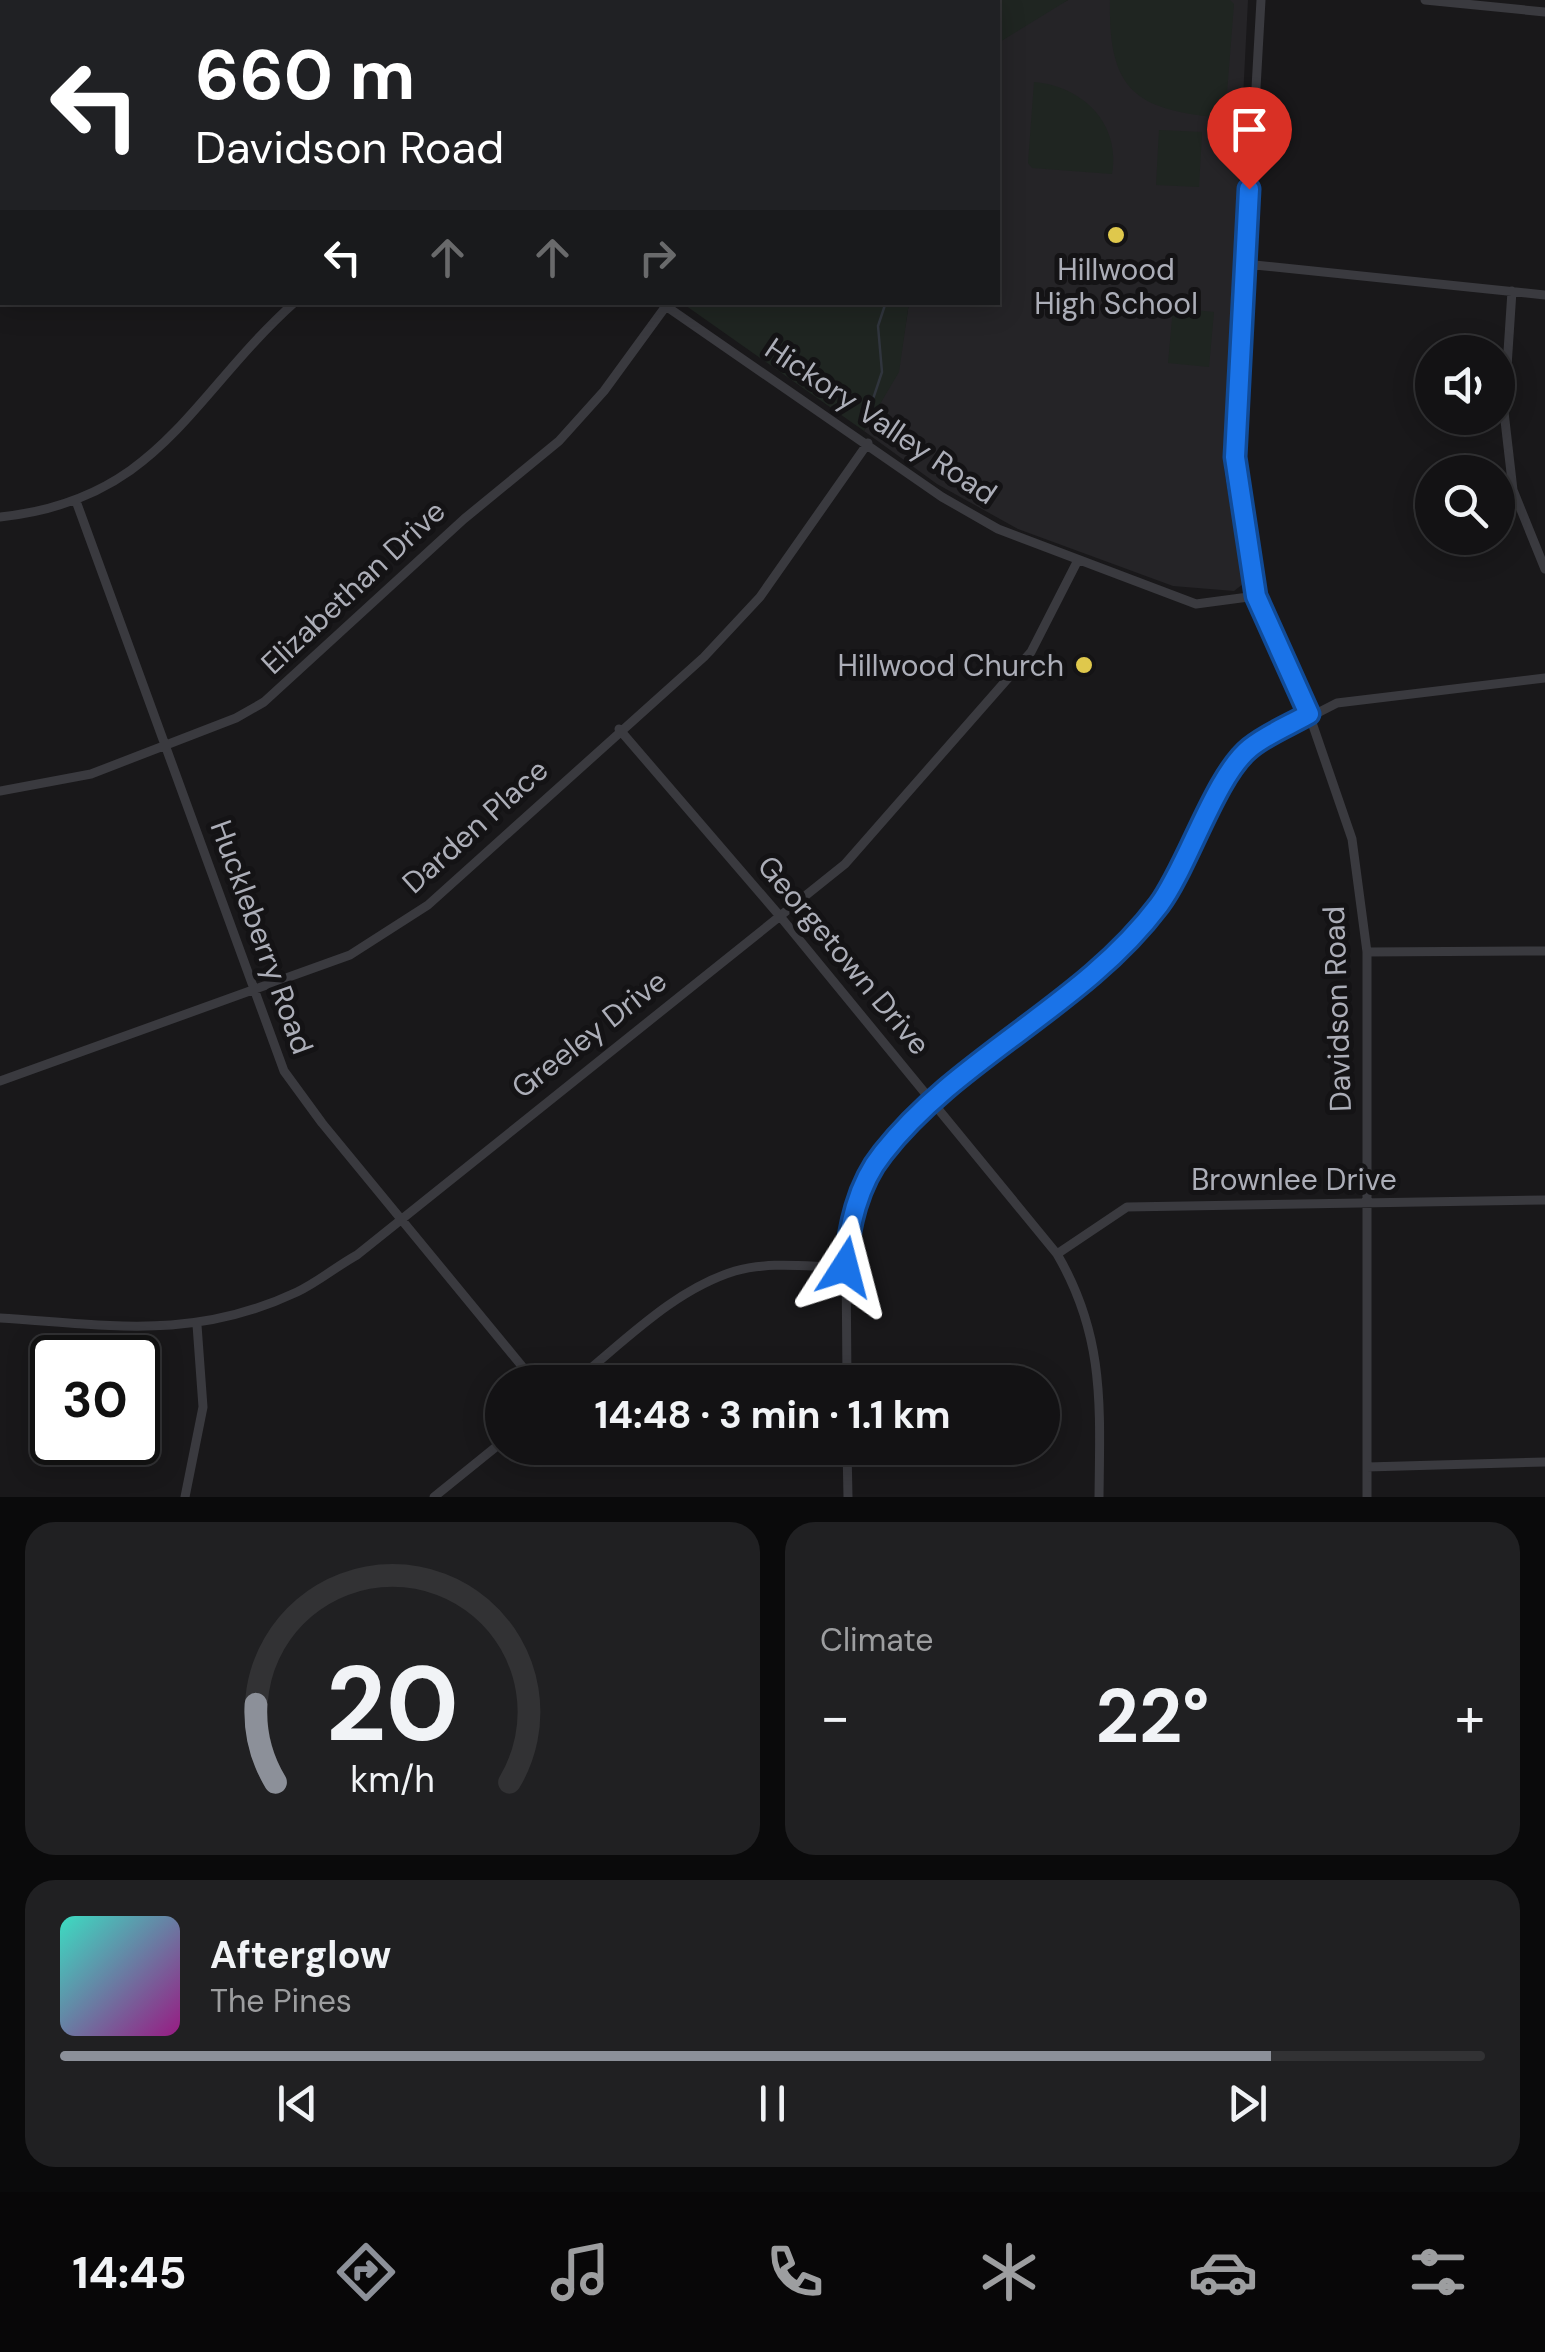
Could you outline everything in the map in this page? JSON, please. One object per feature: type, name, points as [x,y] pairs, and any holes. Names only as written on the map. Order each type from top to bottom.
[{"type":"street","name":"Davidson Road","points":[[1261,0],[1235,457],[1256,596],[1309,714],[1352,838],[1367,952],[1368,1497]]},
{"type":"street","points":[[1426,0],[1545,12]]},
{"type":"street","points":[[1245,264],[1545,295]]},
{"type":"street","points":[[1512,291],[1504,412],[1513,490],[1545,569]]},
{"type":"street","points":[[0,516],[76,502],[152,457],[293,305]]},
{"type":"street","name":"Elizabethan Drive","points":[[0,791],[91,774],[244,714],[316,658],[464,518],[559,442],[603,393],[662,305]]},
{"type":"street","name":"Hickory Valley Road","points":[[664,305],[942,497],[998,529],[1196,604],[1256,596]]},
{"type":"street","name":"Darden Place","points":[[0,1081],[350,955],[428,905],[618,729],[688,672],[760,596],[868,443]]},
{"type":"street","name":"Huckleberry Road","points":[[76,502],[253,992],[295,1089],[522,1365]]},
{"type":"street","name":"Greeley Drive","points":[[0,1318],[119,1326],[197,1325],[300,1290],[400,1220],[845,864],[1031,652],[1078,560]]},
{"type":"street","points":[[847,1365],[845,1267],[854,1212],[864,1186],[897,1136],[1122,948],[1160,904],[1212,804],[1248,749],[1309,714],[1337,704],[1545,678]]},
{"type":"street","name":"Georgetown Drive","points":[[618,729],[779,915],[1056,1254],[1084,1309],[1097,1354],[1100,1497]]},
{"type":"street","points":[[1367,952],[1545,951]]},
{"type":"street","name":"Brownlee Drive","points":[[1056,1254],[1127,1208],[1545,1200]]},
{"type":"street","points":[[595,1365],[650,1320],[712,1280],[764,1266],[845,1267]]},
{"type":"street","points":[[185,1497],[197,1452],[204,1394],[197,1325]]},
{"type":"street","points":[[434,1497],[485,1456]]},
{"type":"street","points":[[1368,1467],[1545,1462]]},
{"type":"street","points":[[848,1465],[848,1497]]},
{"type":"shaded area","points":[[1000,0],[1068,0],[1000,42]]},
{"type":"shaded area","name":"Hillwood High School","points":[[1068,0],[1248,0],[1224,469],[1243,584],[1234,591],[1173,586],[1018,529],[937,484],[864,431],[898,372],[909,305],[1000,305],[1000,42],[1035,16]]},
{"type":"shaded area","points":[[1110,0],[1230,0],[1234,4],[1225,118],[1170,109],[1149,102],[1134,91],[1122,76],[1115,57]]},
{"type":"shaded area","points":[[1034,82],[1068,91],[1094,110],[1110,139],[1112,174],[1032,168],[1028,163]]},
{"type":"shaded area","points":[[1159,130],[1202,132],[1199,187],[1156,185]]},
{"type":"shaded area","points":[[685,305],[909,305],[899,372],[864,431]]},
{"type":"shaded area","points":[[1173,308],[1214,312],[1209,367],[1168,363]]},
{"type":"waterway","points":[[868,414],[882,372],[878,326],[885,305]]},
{"type":"place","name":"Hillwood High School","points":[[1116,235]]},
{"type":"place","name":"Hillwood Church","points":[[1084,665]]},
{"type":"route","points":[[845,1267],[854,1212],[879,1157],[944,1095],[1122,948],[1160,904],[1212,804],[1248,749],[1309,714],[1256,596],[1240,504],[1235,457],[1249,189]]}]
